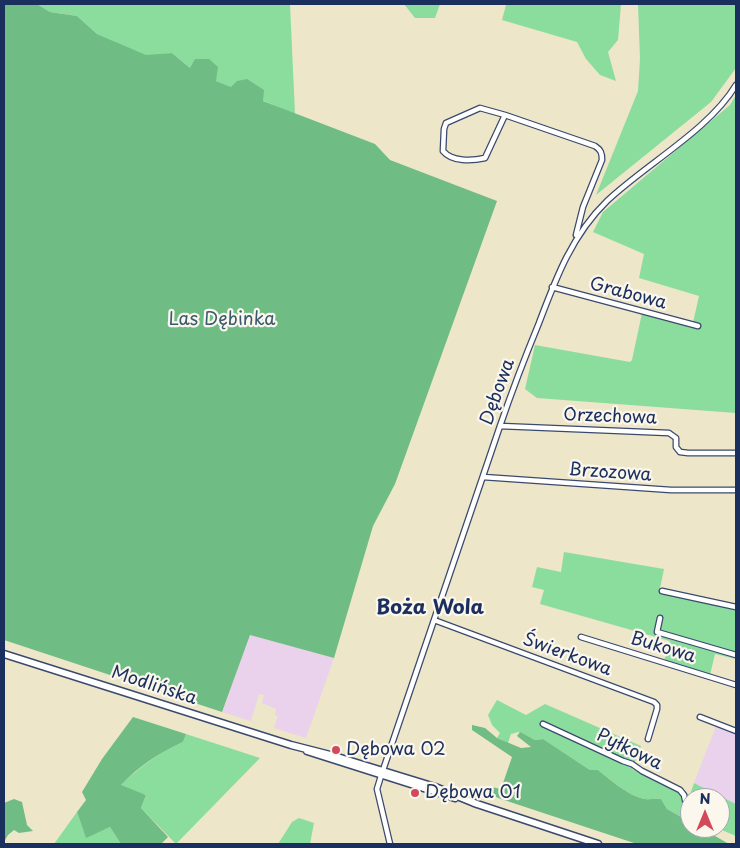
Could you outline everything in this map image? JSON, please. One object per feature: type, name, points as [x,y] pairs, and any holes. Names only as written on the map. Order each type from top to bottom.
[{"type":"main road","name":"Modlińska","points":[[4,654],[295,746],[317,750],[382,773],[445,791],[598,844]]},
{"type":"street","name":"Dębowa","points":[[390,844],[377,789],[500,426],[552,287],[565,258],[580,232],[606,202],[696,129],[729,96],[736,85]]},
{"type":"street","points":[[505,115],[485,158],[478,160],[454,158],[446,156],[442,151],[446,123],[480,108],[505,115],[600,149],[602,160],[583,207],[574,242]]},
{"type":"street","name":"Grabowa","points":[[552,287],[698,326]]},
{"type":"street","name":"Orzechowa","points":[[500,426],[669,433],[676,438],[676,447],[680,452],[736,453]]},
{"type":"street","name":"Brzozowa","points":[[483,477],[671,490],[736,490]]},
{"type":"street","points":[[662,591],[736,607]]},
{"type":"street","points":[[660,618],[657,632],[736,655]]},
{"type":"street","name":"Świerkowa","points":[[434,620],[654,702],[658,709],[648,739]]},
{"type":"street","name":"Bukowa","points":[[581,637],[736,685]]},
{"type":"street","points":[[700,717],[736,731]]},
{"type":"street","name":"Pyłkowa","points":[[543,724],[632,764],[680,791]]},
{"type":"shaded area","points":[[250,635],[334,658],[306,738],[274,728],[278,716],[275,715],[276,709],[262,703],[264,695],[259,694],[251,721],[222,712]]},
{"type":"shaded area","points":[[716,726],[736,734],[736,804],[730,801],[730,788],[704,788],[694,783]]},
{"type":"green space","name":"Las Dębinka","points":[[4,4],[37,4],[50,12],[77,16],[97,34],[146,55],[172,53],[190,68],[195,59],[209,59],[218,67],[216,81],[231,87],[237,81],[247,79],[264,90],[263,101],[375,144],[390,160],[497,201],[395,484],[373,526],[334,658],[250,635],[222,712],[4,640]]},
{"type":"green space","points":[[37,4],[290,4],[295,114],[216,81],[190,68],[172,53],[146,56],[97,34],[77,16],[50,12]]},
{"type":"green space","points":[[404,4],[440,4],[435,18],[415,18]]},
{"type":"green space","points":[[503,4],[621,4],[618,40],[608,52],[616,81],[600,75],[586,59],[577,42],[502,20],[506,5]]},
{"type":"green space","points":[[638,4],[736,4],[736,68],[711,102],[596,195],[638,91],[640,59]]},
{"type":"green space","points":[[736,95],[736,413],[537,398],[525,389],[535,345],[630,362],[642,313],[692,327],[699,296],[639,278],[644,254],[593,232],[603,212],[730,105]]},
{"type":"green space","points":[[564,552],[664,569],[659,593],[736,609],[736,659],[715,654],[710,675],[664,661],[670,641],[540,604],[544,590],[532,587],[537,567],[561,572]]},
{"type":"green space","points":[[497,700],[526,715],[545,704],[641,746],[632,769],[680,791],[680,816],[667,809],[661,799],[645,799],[633,795],[598,770],[590,770],[543,739],[535,740],[519,732],[511,734],[508,743],[497,738],[500,733],[492,725],[488,715]]},
{"type":"green space","points":[[133,717],[186,734],[183,742],[150,760],[121,785],[146,795],[141,808],[168,837],[161,844],[121,844],[110,827],[86,838],[77,812],[86,800],[82,792],[102,759]]},
{"type":"green space","points":[[472,725],[485,728],[497,738],[521,748],[531,747],[517,736],[520,732],[535,740],[543,739],[590,770],[598,770],[633,795],[645,799],[661,799],[667,809],[680,816],[680,838],[718,838],[729,844],[637,844],[481,791],[487,786],[501,789],[512,757],[472,730]]},
{"type":"green space","points":[[186,734],[260,758],[176,844],[141,808],[146,795],[120,786],[150,761],[183,742]]},
{"type":"green space","points":[[694,783],[704,788],[692,788]]},
{"type":"green space","points":[[14,799],[22,802],[27,825],[33,831],[19,833],[14,830],[4,842],[4,803]]},
{"type":"green space","points":[[730,801],[736,804],[736,836],[730,833]]},
{"type":"green space","points":[[77,812],[86,837],[110,827],[121,844],[54,844]]},
{"type":"green space","points":[[299,818],[314,823],[310,844],[278,844],[292,822]]},
{"type":"place","name":"Dębowa 02","points":[[336,750]]},
{"type":"place","name":"Dębowa 01","points":[[415,793]]},
{"type":"district","name":"Boża Wola","points":[[430,608]]}]
